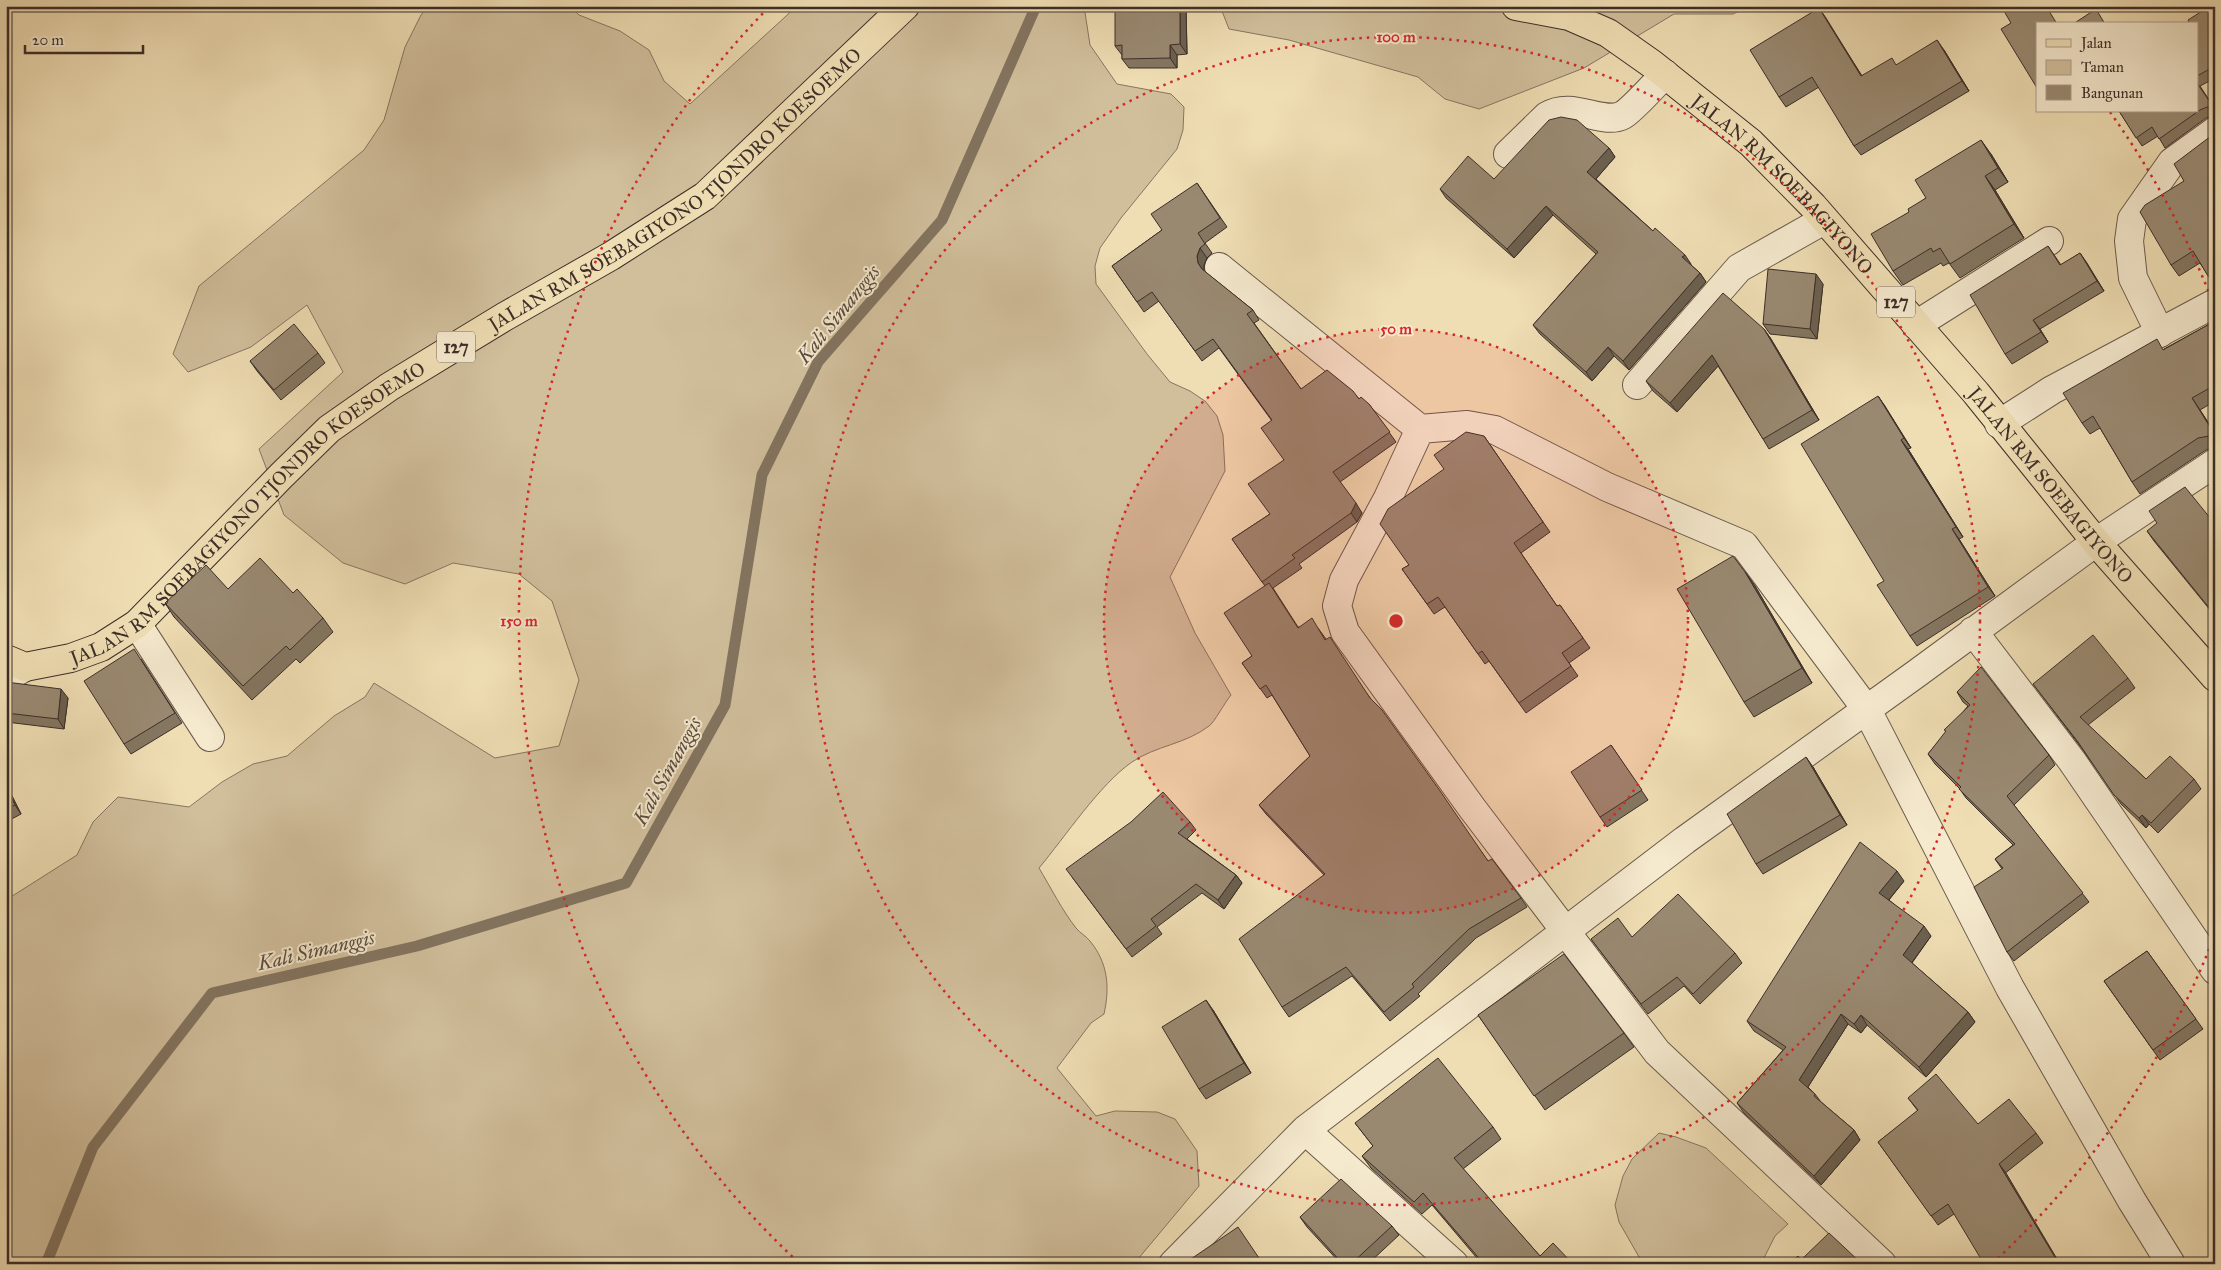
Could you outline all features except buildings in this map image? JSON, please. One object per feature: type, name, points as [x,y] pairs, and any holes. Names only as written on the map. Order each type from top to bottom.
[{"type":"main road","name":"JALAN RM SOEBAGIYONO TJONDRO KOESOEMO","points":[[13,668],[71,658],[101,647],[137,624],[280,476],[329,429],[389,387],[504,317],[611,256],[705,196],[905,6]]},
{"type":"main road","name":"JALAN RM SOEBAGIYONO","points":[[1516,6],[1569,16],[1608,33],[1665,74],[1751,143],[1824,220],[1993,413],[1999,424],[2096,542],[2215,677]]},
{"type":"street","points":[[1508,154],[1547,116],[1554,112],[1562,110],[1595,114],[1605,118],[1622,115],[1665,74]]},
{"type":"street","points":[[2160,332],[2132,278],[2129,241],[2132,219],[2172,162],[2215,131]]},
{"type":"street","points":[[1637,385],[1739,268],[1824,220]]},
{"type":"street","points":[[1916,326],[2049,241]]},
{"type":"street","points":[[1220,266],[1420,429],[1467,425],[1495,430],[1607,487],[1744,545],[1867,710],[2010,988],[2132,1201],[2171,1264]]},
{"type":"street","points":[[1999,424],[2052,390],[2215,303]]},
{"type":"street","points":[[1420,429],[1388,498],[1344,580],[1337,606],[1345,632],[1472,808],[1658,1052],[1882,1264]]},
{"type":"street","points":[[1173,1264],[1305,1130],[1684,840],[1867,710],[1972,631],[2096,542],[2215,463]]},
{"type":"street","points":[[137,624],[210,737]]},
{"type":"street","points":[[1972,631],[2072,761],[2215,970]]},
{"type":"street","points":[[1305,1130],[1454,1264]]},
{"type":"green space","points":[[428,6],[570,6],[579,15],[620,31],[649,50],[664,81],[690,104],[797,6],[1084,6],[1090,45],[1117,84],[1171,94],[1184,107],[1183,130],[1177,149],[1121,218],[1100,248],[1095,266],[1096,284],[1170,382],[1190,391],[1205,401],[1217,416],[1223,435],[1225,471],[1170,577],[1195,633],[1231,695],[1209,726],[1190,737],[1150,752],[1132,762],[1120,772],[1095,797],[1039,868],[1071,921],[1096,949],[1104,967],[1107,985],[1104,1014],[1091,1023],[1057,1068],[1096,1116],[1115,1111],[1157,1112],[1175,1119],[1197,1151],[1199,1186],[1138,1259],[1141,1264],[6,1264],[6,900],[77,855],[93,822],[118,797],[189,807],[222,782],[253,764],[287,756],[334,716],[365,697],[374,683],[495,758],[559,746],[579,680],[552,601],[519,574],[453,563],[405,584],[343,563],[284,515],[259,449],[343,372],[307,305],[251,347],[188,372],[173,354],[199,286],[364,150],[384,120],[405,47],[421,15]]},
{"type":"green space","points":[[1220,6],[1750,6],[1733,14],[1674,14],[1584,68],[1479,109],[1445,99],[1418,77],[1289,40],[1229,29]]},
{"type":"green space","points":[[1659,1133],[1706,1148],[1788,1224],[1775,1236],[1761,1264],[1643,1264],[1619,1222],[1615,1205],[1623,1176],[1632,1159]]},
{"type":"waterway","name":"Kali Simanggis","points":[[46,1264],[93,1147],[212,993],[417,946],[626,883],[725,705],[762,475],[818,362],[942,220],[1036,6]]}]
